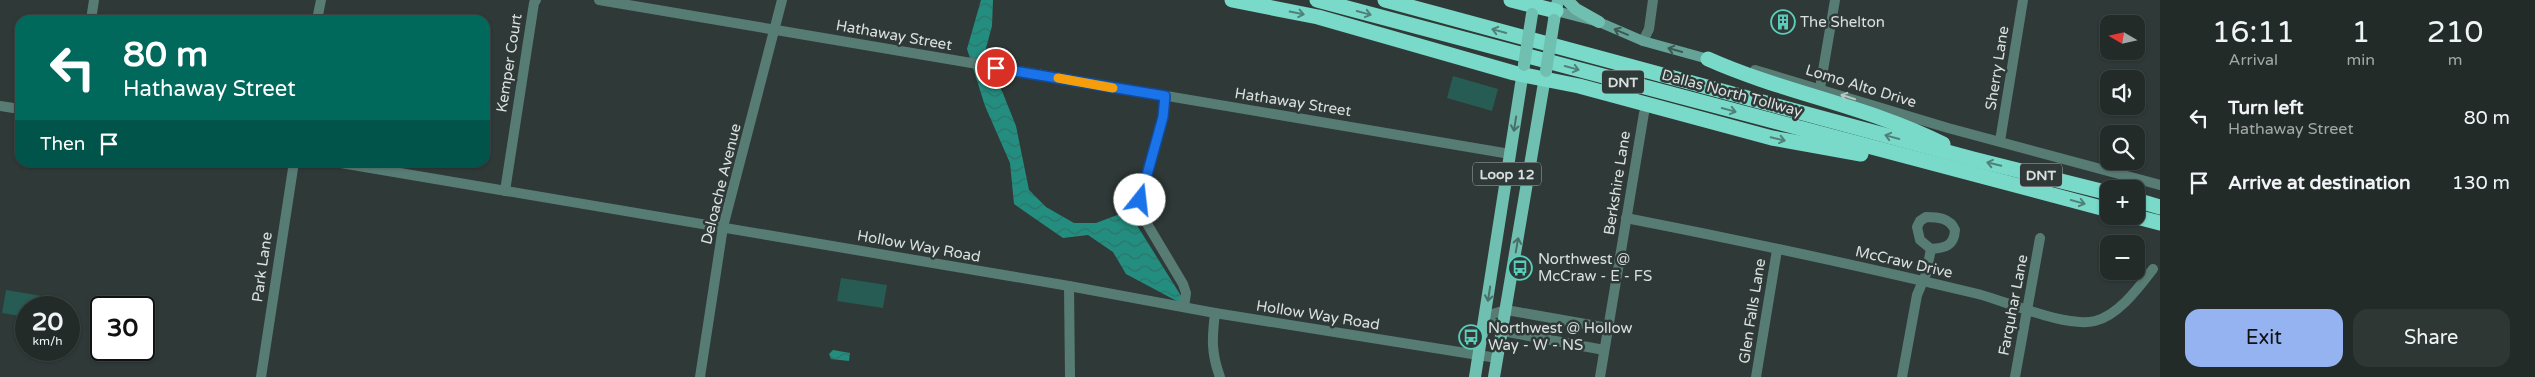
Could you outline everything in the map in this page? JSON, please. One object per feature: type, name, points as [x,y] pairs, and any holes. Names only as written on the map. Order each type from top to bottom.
[{"type":"highway","points":[[1232,0],[1354,26],[1545,75],[1579,86],[1793,143],[1929,164]]},
{"type":"highway","name":"Dallas North Tollway","points":[[1317,0],[1929,164],[2100,208]]},
{"type":"highway","name":"Dallas North Tollway","points":[[1385,0],[1973,159],[2100,191]]},
{"type":"highway","points":[[1510,0],[1556,11]]},
{"type":"highway","points":[[1708,59],[1745,76],[1829,101],[1928,136],[1973,159]]},
{"type":"highway","points":[[2145,203],[2160,207]]},
{"type":"highway","points":[[2145,220],[2160,224]]},
{"type":"main road","points":[[1567,0],[1576,9],[1599,22]]},
{"type":"main road","name":"Loop 12","points":[[1476,377],[1533,6]]},
{"type":"main road","name":"Loop 12","points":[[1494,377],[1556,11]]},
{"type":"main road","name":"Lomo Alto Drive","points":[[1556,11],[1599,22],[1643,40],[1708,59]]},
{"type":"street","points":[[92,15],[94,0]]},
{"type":"street","points":[[318,15],[321,0]]},
{"type":"street","name":"Kemper Court","points":[[505,191],[536,0]]},
{"type":"street","name":"Hathaway Street","points":[[599,0],[1510,154]]},
{"type":"street","name":"Deloache Avenue","points":[[700,377],[723,228],[782,0]]},
{"type":"street","points":[[1643,40],[1649,29],[1654,0]]},
{"type":"street","points":[[1820,88],[1835,0]]},
{"type":"street","name":"Sherry Lane","points":[[2000,142],[2023,0]]},
{"type":"street","name":"Lomo Alto Drive","points":[[1708,59],[1820,88],[2000,142],[2160,185]]},
{"type":"street","points":[[1165,96],[1163,117],[1140,200],[1143,217],[1183,284],[1186,293],[1184,307]]},
{"type":"street","points":[[0,106],[15,108]]},
{"type":"street","name":"Berkshire Lane","points":[[1600,377],[1644,113]]},
{"type":"street","name":"Park Lane","points":[[262,377],[293,167]]},
{"type":"street","name":"Hollow Way Road","points":[[364,167],[1069,286],[1215,313],[1497,358]]},
{"type":"street","name":"McCraw Drive","points":[[1626,218],[1978,294],[2060,319],[2095,321],[2109,315],[2125,301],[2153,268]]},
{"type":"street","name":"Farquhar Lane","points":[[2015,377],[2017,358],[2022,348],[2027,318],[2026,309],[2040,238]]},
{"type":"street","points":[[1902,377],[1917,295],[1931,249]]},
{"type":"street","name":"Glen Falls Lane","points":[[1756,377],[1777,250]]},
{"type":"street","points":[[1069,286],[1070,377]]},
{"type":"street","points":[[1485,316],[1506,310],[1608,328]]},
{"type":"street","points":[[1215,313],[1212,344],[1213,358],[1220,377]]},
{"type":"street","points":[[1485,316],[1502,330],[1604,350]]},
{"type":"shaded area","points":[[1453,76],[1498,89],[1492,111],[1447,98]]},
{"type":"shaded area","points":[[841,278],[887,285],[883,308],[837,301]]},
{"type":"shaded area","points":[[6,290],[42,296],[15,296],[15,315],[2,313]]},
{"type":"water","points":[[981,0],[993,0],[992,26],[983,59],[1002,91],[1016,126],[1029,190],[1046,207],[1074,223],[1096,223],[1128,211],[1188,307],[1126,274],[1113,252],[1088,235],[1063,238],[1014,204],[1010,163],[985,106],[967,49]]},
{"type":"water","points":[[833,350],[850,353],[849,361],[831,359],[829,354]]},
{"type":"slow traffic","points":[[1058,78],[1113,88]]},
{"type":"place","name":"The Shelton","points":[[1783,22]]},
{"type":"place","name":"Northwest @ McCraw - E - FS","points":[[1520,268]]},
{"type":"place","name":"Northwest @ Hollow Way - W - NS","points":[[1471,337]]},
{"type":"route","points":[[996,68],[1165,96],[1163,117],[1140,200]]}]
